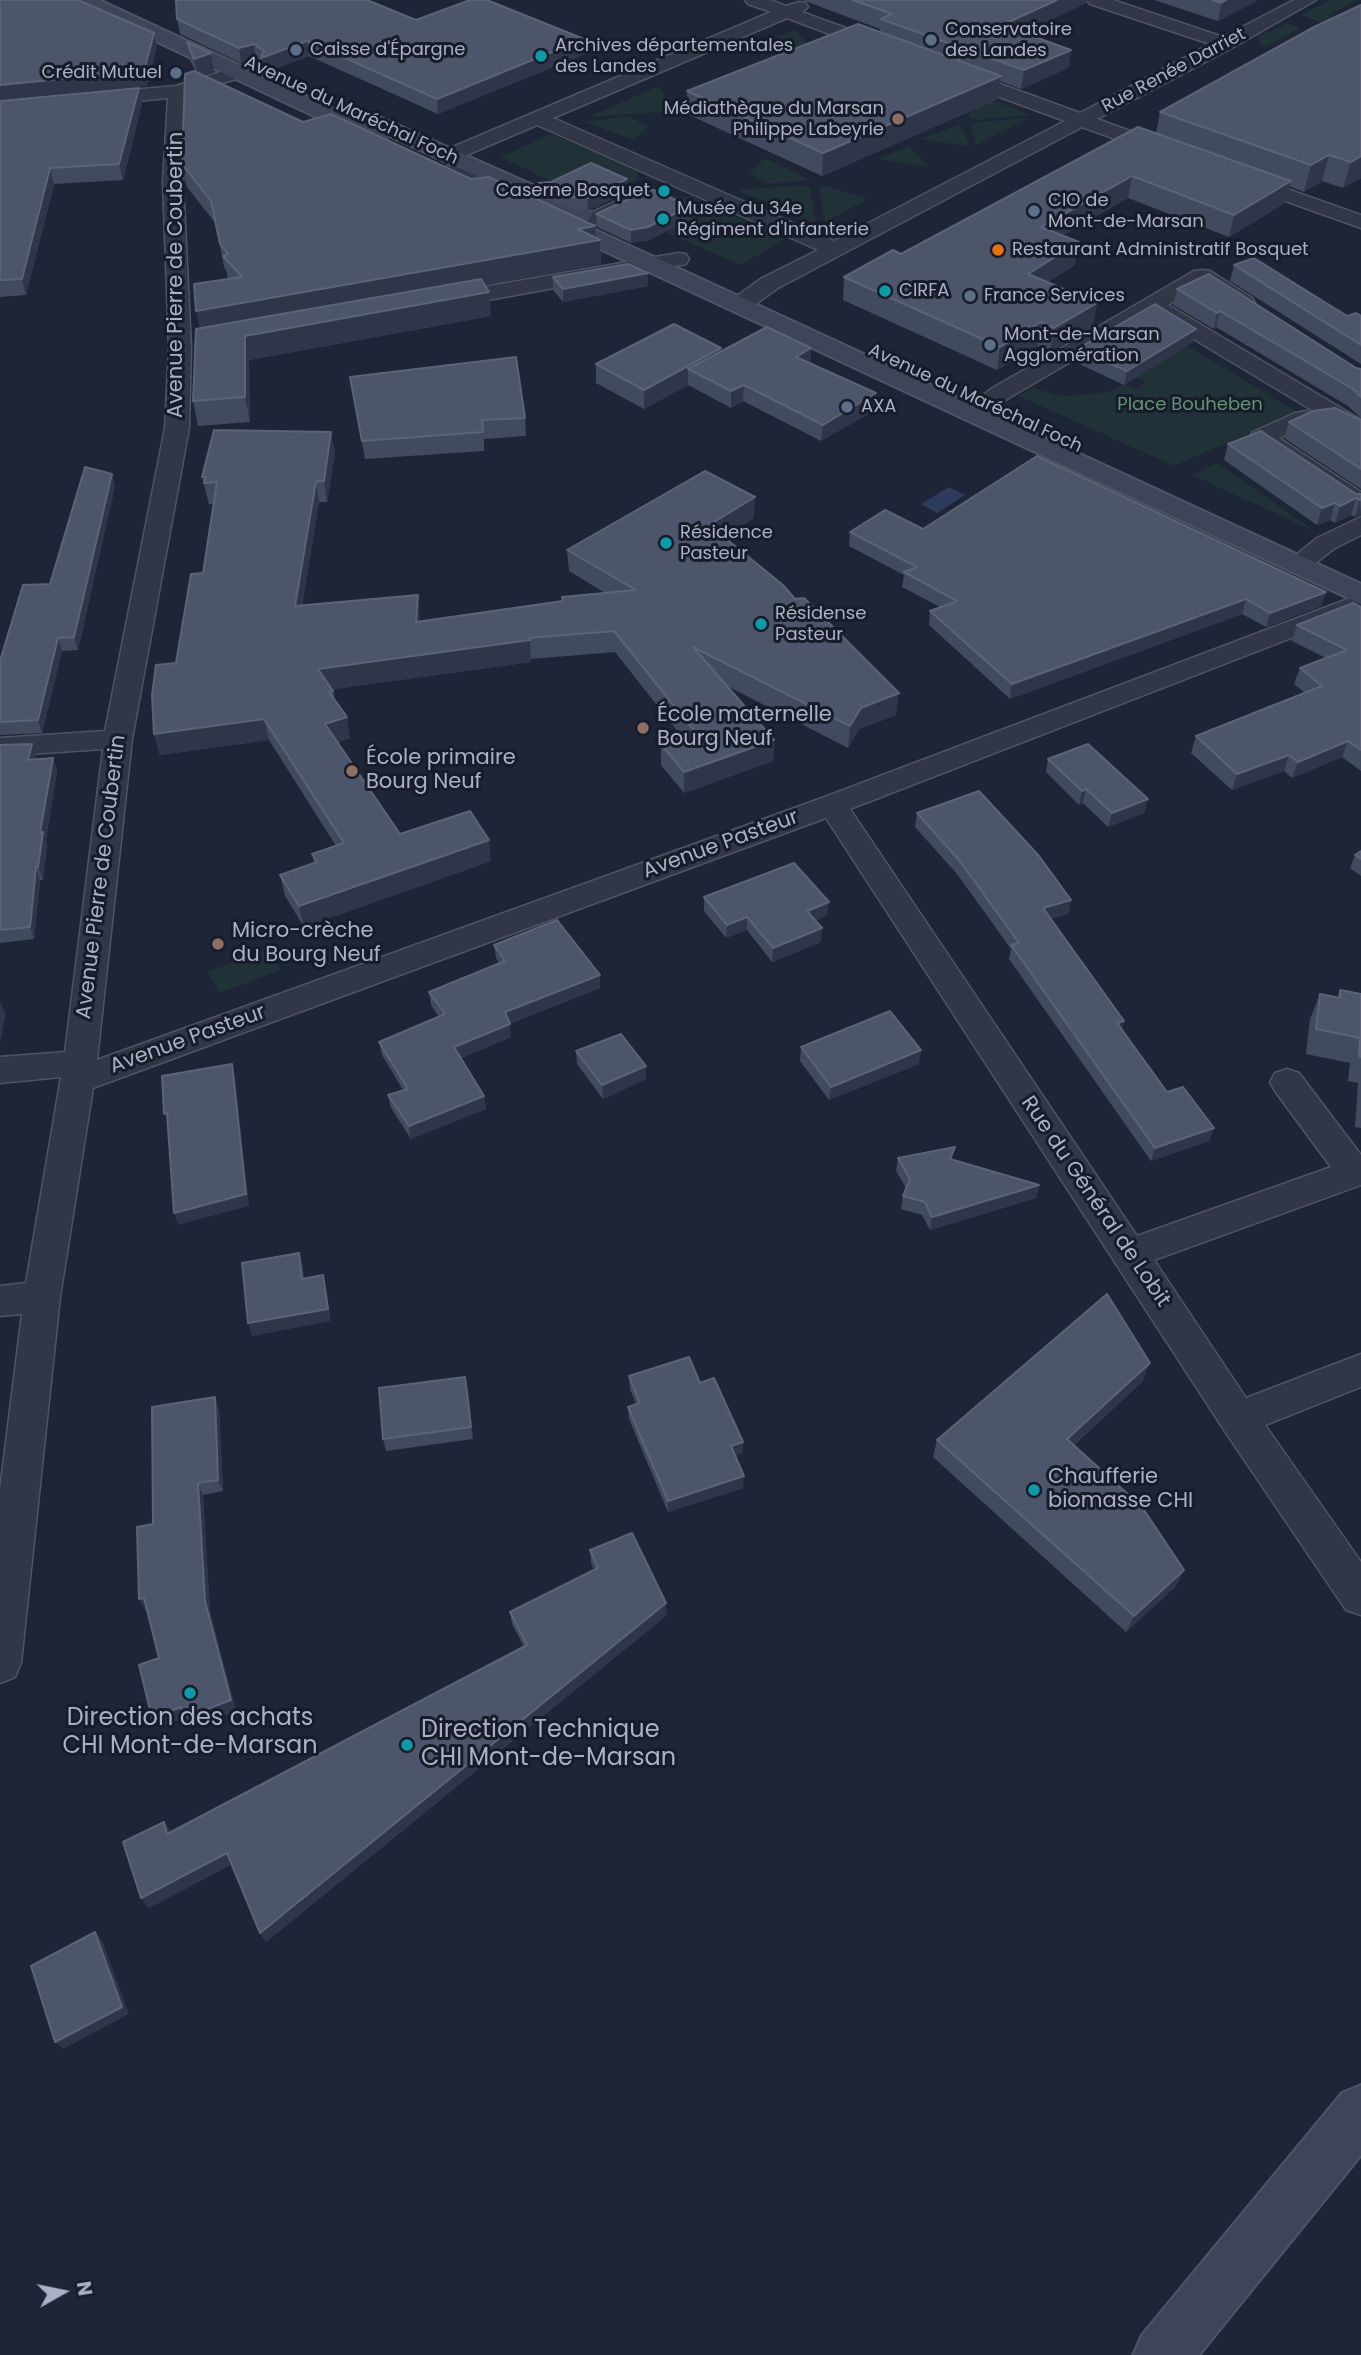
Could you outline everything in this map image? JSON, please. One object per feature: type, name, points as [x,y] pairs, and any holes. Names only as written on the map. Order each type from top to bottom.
[{"type":"main road","name":"Avenue du Maréchal Foch","points":[[85,0],[247,70],[665,261],[1305,560],[1361,595]]},
{"type":"main road","name":"Avenue du Maréchal Foch","points":[[111,0],[247,70]]},
{"type":"main road","name":"Avenue du Maréchal Foch","points":[[1305,560],[1361,577]]},
{"type":"main road","points":[[1162,2355],[1361,2112]]},
{"type":"street","points":[[754,0],[897,53]]},
{"type":"street","points":[[449,164],[537,118],[817,0]]},
{"type":"street","points":[[1096,0],[1226,44]]},
{"type":"street","name":"Rue Renée Darriet","points":[[1081,120],[1307,0]]},
{"type":"street","points":[[936,67],[1081,120]]},
{"type":"street","points":[[0,108],[178,91],[247,70]]},
{"type":"street","name":"Avenue Pierre de Coubertin","points":[[0,1663],[42,1297],[79,1072],[118,739],[177,428],[189,347],[173,181],[178,91]]},
{"type":"street","points":[[537,118],[836,250]]},
{"type":"street","points":[[748,300],[770,283],[1081,120]]},
{"type":"street","name":"Rue Renée Darriet","points":[[1081,120],[1188,159]]},
{"type":"street","points":[[1222,172],[1361,222]]},
{"type":"street","points":[[594,229],[676,179]]},
{"type":"street","points":[[419,306],[665,261]]},
{"type":"street","points":[[979,409],[999,394],[1202,276],[1259,312]]},
{"type":"street","points":[[1148,308],[1361,430]]},
{"type":"street","points":[[1361,405],[1338,416],[1303,418],[1261,437],[1361,503]]},
{"type":"street","points":[[1305,560],[1326,543],[1361,525]]},
{"type":"street","name":"Avenue Pasteur","points":[[0,1070],[79,1072],[832,805],[1361,602]]},
{"type":"street","points":[[0,747],[118,739]]},
{"type":"street","name":"Rue du Général de Lobit","points":[[832,805],[1238,1418],[1361,1596]]},
{"type":"street","points":[[1130,1254],[1355,1173],[1287,1082]]},
{"type":"street","points":[[0,1300],[42,1297]]},
{"type":"street","points":[[1238,1418],[1361,1370]]},
{"type":"green space","points":[[1330,0],[1357,0],[1328,15],[1341,21],[1322,23],[1301,15]]},
{"type":"green space","points":[[1287,23],[1302,28],[1265,47],[1259,44],[1257,37]]},
{"type":"green space","points":[[796,30],[814,51],[756,45]]},
{"type":"green space","points":[[659,86],[673,111],[589,117]]},
{"type":"green space","points":[[976,94],[1032,115],[974,120],[968,117]]},
{"type":"green space","points":[[629,116],[648,127],[634,140],[584,122]]},
{"type":"green space","points":[[1029,118],[976,145],[970,124]]},
{"type":"green space","points":[[960,124],[970,147],[921,139]]},
{"type":"green space","points":[[551,134],[638,171],[637,180],[621,187],[566,188],[500,157]]},
{"type":"green space","points":[[909,146],[929,167],[878,159]]},
{"type":"green space","points":[[765,158],[811,180],[769,184],[749,174]]},
{"type":"green space","points":[[806,185],[810,187],[816,224],[737,190]]},
{"type":"green space","points":[[823,185],[868,199],[825,222],[819,188]]},
{"type":"green space","points":[[691,196],[785,239],[741,265],[664,232],[689,220],[661,206],[678,198]]},
{"type":"green space","name":"Place Bouheben","points":[[1188,346],[1297,412],[1174,466],[1019,396],[1033,387],[1054,395],[1069,396],[1109,392],[1125,384],[1137,389],[1146,382],[1136,377]]},
{"type":"green space","points":[[1217,463],[1316,532],[1192,475]]},
{"type":"green space","points":[[269,949],[281,970],[219,993],[207,972]]},
{"type":"water","points":[[949,487],[965,495],[937,513],[921,504]]},
{"type":"building","points":[[0,0],[78,0],[154,33],[144,71],[0,85]]},
{"type":"building","points":[[176,0],[367,0],[416,20],[470,0],[487,0],[584,39],[437,99],[307,41],[261,58],[264,51],[254,44],[239,48],[177,19]]},
{"type":"building","points":[[853,0],[1057,0],[1002,25],[1071,50],[1024,70],[881,19],[892,14]]},
{"type":"building","points":[[1361,5],[1361,156],[1351,162],[1329,155],[1311,165],[1160,112],[1314,27]]},
{"type":"building","points":[[858,24],[1001,76],[823,153],[687,91]]},
{"type":"building","points":[[187,42],[211,53],[194,59]]},
{"type":"building","points":[[194,71],[303,122],[331,114],[471,179],[489,177],[595,226],[578,229],[600,240],[196,311],[194,284],[242,277],[223,256],[228,254],[220,244],[211,201],[182,164],[185,74]]},
{"type":"building","points":[[139,88],[119,164],[50,168],[22,279],[0,280],[0,101]]},
{"type":"building","points":[[1138,127],[1291,181],[1234,215],[1132,176],[1041,227],[1079,242],[1028,274],[1097,303],[1054,328],[1041,322],[1000,347],[844,277],[893,250],[901,254]]},
{"type":"building","points":[[591,163],[627,179],[587,198],[571,197],[538,183],[551,182]]},
{"type":"building","points":[[651,189],[690,206],[648,227],[631,230],[596,214]]},
{"type":"building","points":[[1254,258],[1347,316],[1356,313],[1361,316],[1361,345],[1234,265]]},
{"type":"building","points":[[628,264],[648,273],[563,289],[553,277]]},
{"type":"building","points":[[1209,274],[1361,369],[1361,397],[1353,389],[1220,311],[1217,313],[1177,289]]},
{"type":"building","points":[[481,279],[489,292],[245,336],[245,397],[193,401],[196,329]]},
{"type":"building","points":[[1155,304],[1196,329],[1127,371],[1077,349]]},
{"type":"building","points":[[674,324],[721,348],[644,390],[596,364]]},
{"type":"building","points":[[767,327],[811,348],[796,357],[876,393],[823,425],[744,385],[731,391],[688,369]]},
{"type":"building","points":[[516,357],[525,418],[482,420],[483,432],[362,441],[350,377]]},
{"type":"building","points":[[1335,408],[1361,420],[1361,469],[1289,422],[1313,411]]},
{"type":"building","points":[[214,430],[331,432],[324,481],[316,481],[295,606],[418,595],[416,622],[563,601],[562,597],[636,590],[567,550],[705,471],[755,497],[709,525],[783,585],[795,599],[804,598],[899,693],[861,708],[850,726],[693,647],[774,740],[684,772],[661,744],[695,732],[614,631],[529,638],[530,640],[318,669],[333,691],[329,692],[347,717],[325,724],[400,834],[470,811],[489,840],[299,906],[280,875],[317,862],[312,854],[344,843],[264,719],[154,734],[152,695],[156,665],[176,663],[191,574],[203,573],[217,482],[204,483],[206,477],[202,477]]},
{"type":"building","points":[[1261,431],[1356,494],[1361,494],[1361,500],[1356,498],[1340,506],[1335,503],[1322,508],[1228,444]]},
{"type":"building","points":[[1037,456],[1326,592],[1270,613],[1246,599],[1012,684],[930,611],[957,601],[904,572],[917,567],[850,532],[885,510],[923,529]]},
{"type":"building","points":[[85,467],[112,474],[74,637],[58,638],[38,720],[0,722],[0,661],[23,585],[50,584]]},
{"type":"building","points":[[1353,603],[1361,607],[1361,750],[1348,741],[1298,762],[1289,755],[1237,774],[1196,736],[1322,686],[1300,668],[1347,650],[1297,625]]},
{"type":"building","points":[[32,744],[28,760],[53,758],[40,833],[43,832],[36,867],[30,927],[0,930],[0,745]]},
{"type":"building","points":[[1088,744],[1148,799],[1112,813],[1086,789],[1082,791],[1048,759]]},
{"type":"building","points":[[979,791],[1039,856],[1071,900],[1043,908],[1124,1021],[1117,1023],[1167,1092],[1183,1087],[1214,1128],[1155,1148],[1011,945],[1019,943],[959,860],[917,813]]},
{"type":"building","points":[[794,863],[829,902],[807,911],[822,928],[773,948],[747,917],[727,925],[704,897]]},
{"type":"building","points":[[557,920],[600,975],[505,1012],[510,1024],[454,1047],[484,1096],[409,1126],[388,1095],[408,1089],[379,1042],[445,1014],[429,992],[505,961],[494,945]]},
{"type":"building","points":[[1340,990],[1361,994],[1361,1057],[1360,1038],[1316,1029],[1320,994],[1340,998]]},
{"type":"building","points":[[890,1011],[921,1050],[831,1087],[801,1047]]},
{"type":"building","points":[[621,1034],[646,1066],[602,1085],[576,1051]]},
{"type":"building","points":[[232,1064],[246,1194],[174,1213],[162,1076]]},
{"type":"building","points":[[955,1147],[950,1159],[1039,1185],[932,1217],[925,1202],[903,1196],[910,1179],[898,1158]]},
{"type":"building","points":[[299,1253],[302,1279],[323,1275],[328,1309],[248,1323],[242,1263]]},
{"type":"building","name":"Chaufferie biomasse CHI","points":[[1107,1294],[1150,1363],[1067,1439],[1142,1507],[1184,1570],[1134,1616],[937,1440]]},
{"type":"building","points":[[689,1357],[700,1383],[714,1378],[743,1442],[731,1446],[744,1476],[668,1501],[628,1407],[640,1403],[629,1376]]},
{"type":"building","points":[[465,1377],[471,1427],[383,1439],[379,1388]]},
{"type":"building","points":[[215,1397],[218,1480],[198,1483],[205,1601],[231,1700],[183,1718],[181,1707],[152,1718],[139,1665],[159,1658],[144,1598],[139,1599],[137,1527],[153,1524],[152,1407]]},
{"type":"building","points":[[632,1533],[666,1603],[260,1933],[227,1853],[141,1898],[123,1842],[164,1822],[167,1834],[527,1645],[510,1612],[598,1568],[590,1550]]},
{"type":"building","points":[[95,1932],[122,2007],[55,2042],[31,1966]]},
{"type":"place","name":"Conservatoire des Landes","points":[[931,40]]},
{"type":"place","name":"Caisse d'Épargne","points":[[296,50]]},
{"type":"place","name":"Archives départementales des Landes","points":[[541,56]]},
{"type":"place","name":"Crédit Mutuel","points":[[176,73]]},
{"type":"place","name":"Médiathèque du Marsan Philippe Labeyrie","points":[[898,119]]},
{"type":"place","name":"Caserne Bosquet","points":[[664,191]]},
{"type":"place","name":"CIO de Mont-de-Marsan","points":[[1034,211]]},
{"type":"place","name":"Musée du 34e Régiment d'Infanterie","points":[[663,219]]},
{"type":"place","name":"Restaurant Administratif Bosquet","points":[[998,250]]},
{"type":"place","name":"CIRFA","points":[[885,291]]},
{"type":"place","name":"France Services","points":[[970,296]]},
{"type":"place","name":"Mont-de-Marsan Agglomération","points":[[990,345]]},
{"type":"place","name":"AXA","points":[[847,407]]},
{"type":"place","name":"Résidence Pasteur","points":[[666,543]]},
{"type":"place","name":"Résidense Pasteur","points":[[761,624]]},
{"type":"place","name":"École maternelle Bourg Neuf","points":[[643,728]]},
{"type":"place","name":"École primaire Bourg Neuf","points":[[352,771]]},
{"type":"place","name":"Micro-crèche du Bourg Neuf","points":[[218,944]]},
{"type":"place","name":"Chaufferie biomasse CHI","points":[[1034,1490]]},
{"type":"place","name":"Direction des achats CHI Mont-de-Marsan","points":[[190,1693]]},
{"type":"place","name":"Direction Technique CHI Mont-de-Marsan","points":[[407,1745]]}]
